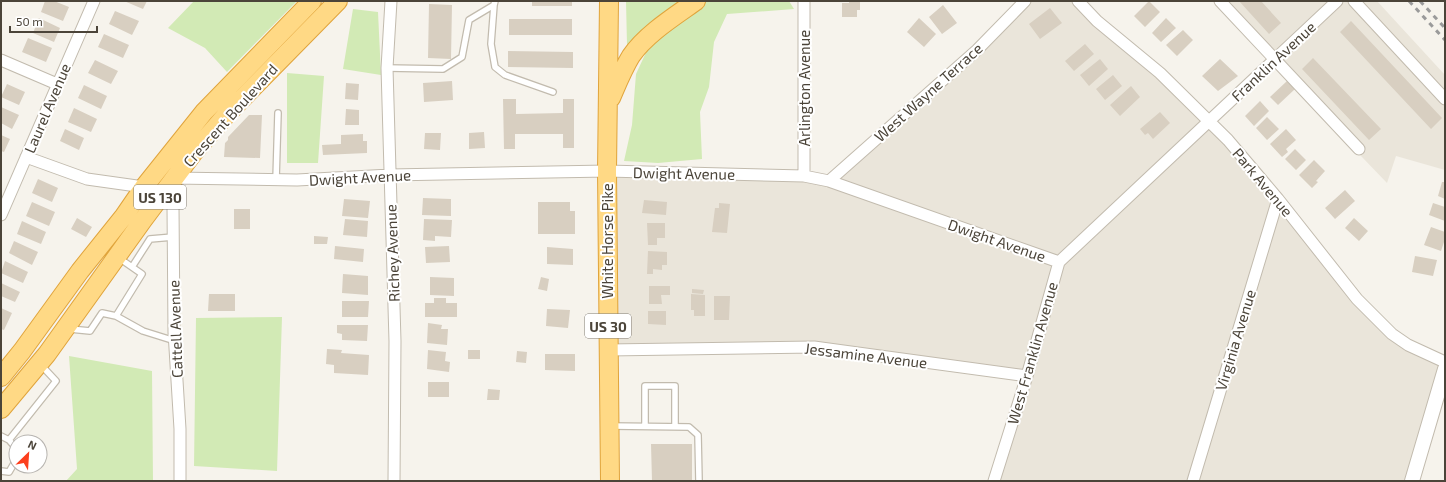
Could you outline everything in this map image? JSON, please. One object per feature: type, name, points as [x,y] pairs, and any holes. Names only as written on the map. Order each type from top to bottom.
[{"type":"highway","name":"Crescent Boulevard","points":[[1,377],[22,351],[80,271],[124,216],[144,187],[204,112],[312,1]]},
{"type":"highway","name":"Crescent Boulevard","points":[[1,409],[66,328],[174,178],[227,114],[338,1]]},
{"type":"highway","name":"White Horse Pike","points":[[608,1],[607,171],[610,481]]},
{"type":"highway","points":[[608,104],[625,67],[639,46],[696,1]]},
{"type":"street","name":"Laurel Avenue","points":[[1,215],[94,1]]},
{"type":"street","name":"Richey Avenue","points":[[391,1],[387,68],[395,341],[394,481]]},
{"type":"street","name":"Arlington Avenue","points":[[804,1],[804,176]]},
{"type":"street","name":"West Wayne Terrace","points":[[829,181],[977,50],[1025,1]]},
{"type":"street","name":"Park Avenue","points":[[1078,1],[1098,21],[1160,73],[1228,140],[1278,199],[1357,299],[1392,334],[1408,345],[1445,362]]},
{"type":"street","points":[[1220,1],[1359,149]]},
{"type":"street","name":"Franklin Avenue","points":[[1209,121],[1337,1]]},
{"type":"street","points":[[1354,1],[1445,99]]},
{"type":"street","points":[[1,60],[57,84]]},
{"type":"street","name":"West Franklin Avenue","points":[[994,481],[1027,376],[1059,262],[1209,121]]},
{"type":"street","points":[[26,157],[87,179],[144,187]]},
{"type":"street","name":"Dwight Avenue","points":[[174,178],[297,180],[390,175],[607,171],[804,176],[829,181],[1059,262]]},
{"type":"street","name":"Cattell Avenue","points":[[174,178],[173,237],[175,342],[180,428],[180,481]]},
{"type":"street","name":"Virginia Avenue","points":[[1193,481],[1278,199]]},
{"type":"street","name":"Jessamine Avenue","points":[[608,350],[814,347],[1027,376]]},
{"type":"street","points":[[1412,481],[1445,369]]},
{"type":"lane","points":[[387,68],[443,69],[462,58],[469,20],[494,3]]},
{"type":"lane","points":[[494,3],[491,44],[495,67],[505,75],[553,92]]},
{"type":"lane","points":[[276,180],[278,113]]},
{"type":"lane","points":[[132,267],[150,239],[173,237]]},
{"type":"lane","points":[[116,316],[142,274],[117,256]]},
{"type":"lane","points":[[66,328],[90,331],[102,313],[116,316],[143,331],[175,342]]},
{"type":"lane","points":[[14,434],[56,381],[39,363]]},
{"type":"lane","points":[[645,426],[645,386],[675,386],[675,426]]},
{"type":"lane","points":[[609,426],[689,426],[695,430],[698,435],[699,481]]},
{"type":"shaded area","points":[[1025,1],[1078,1],[1209,121],[1392,334],[1445,362],[1412,481],[994,481],[1027,376],[814,347],[608,350],[607,171],[829,181]]},
{"type":"shaded area","points":[[1216,1],[1377,1],[1445,75],[1445,170],[1396,156],[1387,183],[1309,102]]},
{"type":"green space","points":[[194,1],[297,1],[227,72],[205,48],[168,28]]},
{"type":"green space","points":[[626,1],[684,1],[630,46],[627,45]]},
{"type":"green space","points":[[703,1],[789,1],[794,9],[727,14],[714,42],[709,87],[700,112],[702,159],[658,163],[624,161],[632,125],[636,74],[649,46]]},
{"type":"green space","points":[[353,9],[378,12],[381,75],[343,69]]},
{"type":"green space","points":[[287,73],[324,76],[318,163],[287,163]]},
{"type":"green space","points":[[282,317],[277,471],[194,466],[196,318]]},
{"type":"green space","points":[[69,356],[152,371],[153,481],[66,481],[77,469]]},
{"type":"building","points":[[45,1],[54,1],[69,7],[63,21],[41,12]]},
{"type":"building","points":[[124,1],[147,1],[143,9]]},
{"type":"building","points":[[532,1],[572,1],[572,6],[532,6]]},
{"type":"building","points":[[849,1],[860,1],[860,10],[857,10],[857,17],[842,17],[842,3],[849,3]]},
{"type":"building","points":[[1149,1],[1160,12],[1145,27],[1134,16]]},
{"type":"building","points":[[1239,1],[1261,1],[1281,23],[1269,34]]},
{"type":"building","points":[[429,4],[452,5],[451,59],[428,58]]},
{"type":"building","points":[[943,5],[957,23],[942,34],[929,17]]},
{"type":"building","points":[[1050,8],[1062,23],[1040,39],[1029,24]]},
{"type":"building","points":[[115,11],[139,21],[132,35],[109,24]]},
{"type":"building","points":[[39,18],[60,28],[54,42],[33,33]]},
{"type":"building","points":[[919,18],[936,34],[924,47],[907,32]]},
{"type":"building","points":[[1166,18],[1176,28],[1161,42],[1152,33]]},
{"type":"building","points":[[509,19],[572,19],[572,35],[509,35]]},
{"type":"building","points":[[1351,21],[1442,118],[1431,129],[1340,32]]},
{"type":"building","points":[[1183,30],[1193,40],[1177,56],[1166,45]]},
{"type":"building","points":[[104,34],[129,45],[123,58],[98,47]]},
{"type":"building","points":[[28,38],[52,48],[46,62],[22,52]]},
{"type":"building","points":[[1085,44],[1094,54],[1074,71],[1065,61]]},
{"type":"building","points":[[508,51],[573,52],[573,68],[508,67]]},
{"type":"building","points":[[1313,58],[1381,129],[1369,140],[1302,69]]},
{"type":"building","points":[[1100,59],[1108,69],[1089,86],[1080,75]]},
{"type":"building","points":[[1220,59],[1238,76],[1218,91],[1202,76]]},
{"type":"building","points":[[95,60],[118,71],[111,84],[88,73]]},
{"type":"building","points":[[1113,75],[1122,86],[1105,100],[1096,89]]},
{"type":"building","points":[[452,81],[453,100],[424,102],[423,83]]},
{"type":"building","points":[[1287,81],[1295,89],[1278,105],[1270,97]]},
{"type":"building","points":[[346,83],[359,84],[358,100],[345,99]]},
{"type":"building","points":[[7,84],[25,92],[19,105],[1,97]]},
{"type":"building","points":[[84,85],[107,96],[101,109],[78,98]]},
{"type":"building","points":[[1131,86],[1140,97],[1120,116],[1110,105]]},
{"type":"building","points":[[503,99],[516,99],[516,114],[563,113],[563,99],[574,99],[574,148],[563,148],[563,134],[515,134],[515,149],[504,149]]},
{"type":"building","points":[[1260,101],[1269,111],[1254,126],[1245,116]]},
{"type":"building","points":[[1,107],[19,115],[12,129],[1,123]]},
{"type":"building","points":[[74,108],[97,119],[91,132],[68,122]]},
{"type":"building","points":[[346,109],[359,110],[359,125],[345,125]]},
{"type":"building","points":[[1160,112],[1170,123],[1153,139],[1148,133],[1145,135],[1140,129]]},
{"type":"building","points":[[249,115],[262,115],[260,158],[224,157],[225,143],[228,140],[228,137]]},
{"type":"building","points":[[1267,117],[1279,129],[1267,140],[1256,128]]},
{"type":"building","points":[[65,129],[84,138],[79,150],[60,141]]},
{"type":"building","points":[[1286,129],[1296,140],[1286,149],[1288,152],[1282,157],[1270,144]]},
{"type":"building","points":[[484,132],[485,148],[469,149],[469,133]]},
{"type":"building","points":[[425,133],[441,133],[440,150],[424,149]]},
{"type":"building","points":[[363,134],[363,141],[367,141],[367,153],[323,155],[322,145],[341,144],[341,135]]},
{"type":"building","points":[[1,135],[10,139],[4,152],[1,151]]},
{"type":"building","points":[[1295,149],[1306,160],[1296,170],[1285,159]]},
{"type":"building","points":[[1314,160],[1325,171],[1312,188],[1299,175]]},
{"type":"building","points":[[38,179],[58,188],[52,202],[32,193]]},
{"type":"building","points":[[1442,182],[1445,182],[1445,199],[1438,196]]},
{"type":"building","points":[[1345,190],[1355,201],[1335,219],[1325,208]]},
{"type":"building","points":[[423,198],[451,199],[451,216],[422,215]]},
{"type":"building","points":[[344,199],[370,201],[368,218],[342,216]]},
{"type":"building","points":[[644,200],[667,202],[666,215],[642,213]]},
{"type":"building","points":[[32,202],[55,212],[49,226],[26,216]]},
{"type":"building","points":[[538,202],[570,202],[570,211],[575,211],[575,234],[538,234]]},
{"type":"building","points":[[719,203],[730,204],[727,233],[712,232],[715,208],[719,208]]},
{"type":"building","points":[[1433,203],[1445,207],[1445,221],[1429,215]]},
{"type":"building","points":[[234,209],[250,209],[250,229],[234,229]]},
{"type":"building","points":[[77,218],[92,227],[86,237],[71,229]]},
{"type":"building","points":[[1354,218],[1368,231],[1359,241],[1345,228]]},
{"type":"building","points":[[345,219],[368,221],[367,237],[343,235]]},
{"type":"building","points":[[424,219],[452,220],[451,237],[435,236],[435,241],[423,240]]},
{"type":"building","points":[[22,221],[46,232],[41,244],[17,234]]},
{"type":"building","points":[[647,223],[665,223],[665,238],[657,238],[657,245],[648,245]]},
{"type":"building","points":[[1431,227],[1445,232],[1445,239],[1441,251],[1424,245]]},
{"type":"building","points":[[314,236],[328,237],[327,244],[314,244]]},
{"type":"building","points":[[14,241],[38,252],[32,265],[9,253]]},
{"type":"building","points":[[335,246],[364,249],[363,262],[334,259]]},
{"type":"building","points":[[449,246],[450,262],[426,263],[425,247]]},
{"type":"building","points":[[547,247],[573,249],[573,265],[547,264]]},
{"type":"building","points":[[648,251],[667,252],[667,265],[662,265],[662,270],[653,269],[653,274],[647,274]]},
{"type":"building","points":[[1415,256],[1437,260],[1433,276],[1412,272]]},
{"type":"building","points":[[5,261],[28,272],[23,283],[1,273]]},
{"type":"building","points":[[343,274],[368,276],[368,295],[342,293]]},
{"type":"building","points":[[430,277],[454,278],[454,296],[430,295]]},
{"type":"building","points":[[541,277],[549,279],[547,291],[538,289]]},
{"type":"building","points":[[1,283],[20,292],[15,302],[1,296]]},
{"type":"building","points":[[649,286],[670,286],[670,295],[661,295],[662,304],[649,304]]},
{"type":"building","points":[[692,289],[704,290],[703,294],[692,293]]},
{"type":"building","points":[[209,294],[235,294],[235,311],[208,311]]},
{"type":"building","points":[[691,294],[705,295],[705,316],[694,316],[694,310],[691,310]]},
{"type":"building","points":[[714,296],[730,296],[729,320],[714,320]]},
{"type":"building","points":[[434,298],[446,298],[446,303],[457,303],[457,317],[425,317],[425,303],[434,303]]},
{"type":"building","points":[[342,301],[369,301],[368,317],[342,317]]},
{"type":"building","points":[[1,308],[12,313],[4,330],[1,329]]},
{"type":"building","points":[[547,309],[570,310],[568,328],[546,326]]},
{"type":"building","points":[[648,311],[666,311],[666,325],[648,324]]},
{"type":"building","points":[[428,323],[442,325],[441,329],[448,329],[447,345],[427,343]]},
{"type":"building","points":[[337,325],[368,325],[367,341],[342,340],[342,334],[337,333]]},
{"type":"building","points":[[327,349],[342,350],[341,353],[369,355],[368,375],[334,373],[334,365],[326,364]]},
{"type":"building","points":[[428,350],[446,352],[445,361],[450,362],[449,372],[427,369]]},
{"type":"building","points":[[468,350],[480,350],[480,359],[468,359]]},
{"type":"building","points":[[517,351],[527,352],[526,363],[516,362]]},
{"type":"building","points":[[545,354],[575,354],[575,371],[545,370]]},
{"type":"building","points":[[428,382],[449,382],[449,397],[428,397]]},
{"type":"building","points":[[488,389],[500,390],[499,400],[487,400]]},
{"type":"building","points":[[651,444],[692,444],[692,481],[652,481]]},
{"type":"railway","points":[[1409,1],[1445,40]]},
{"type":"railway","points":[[1420,1],[1445,28]]}]
